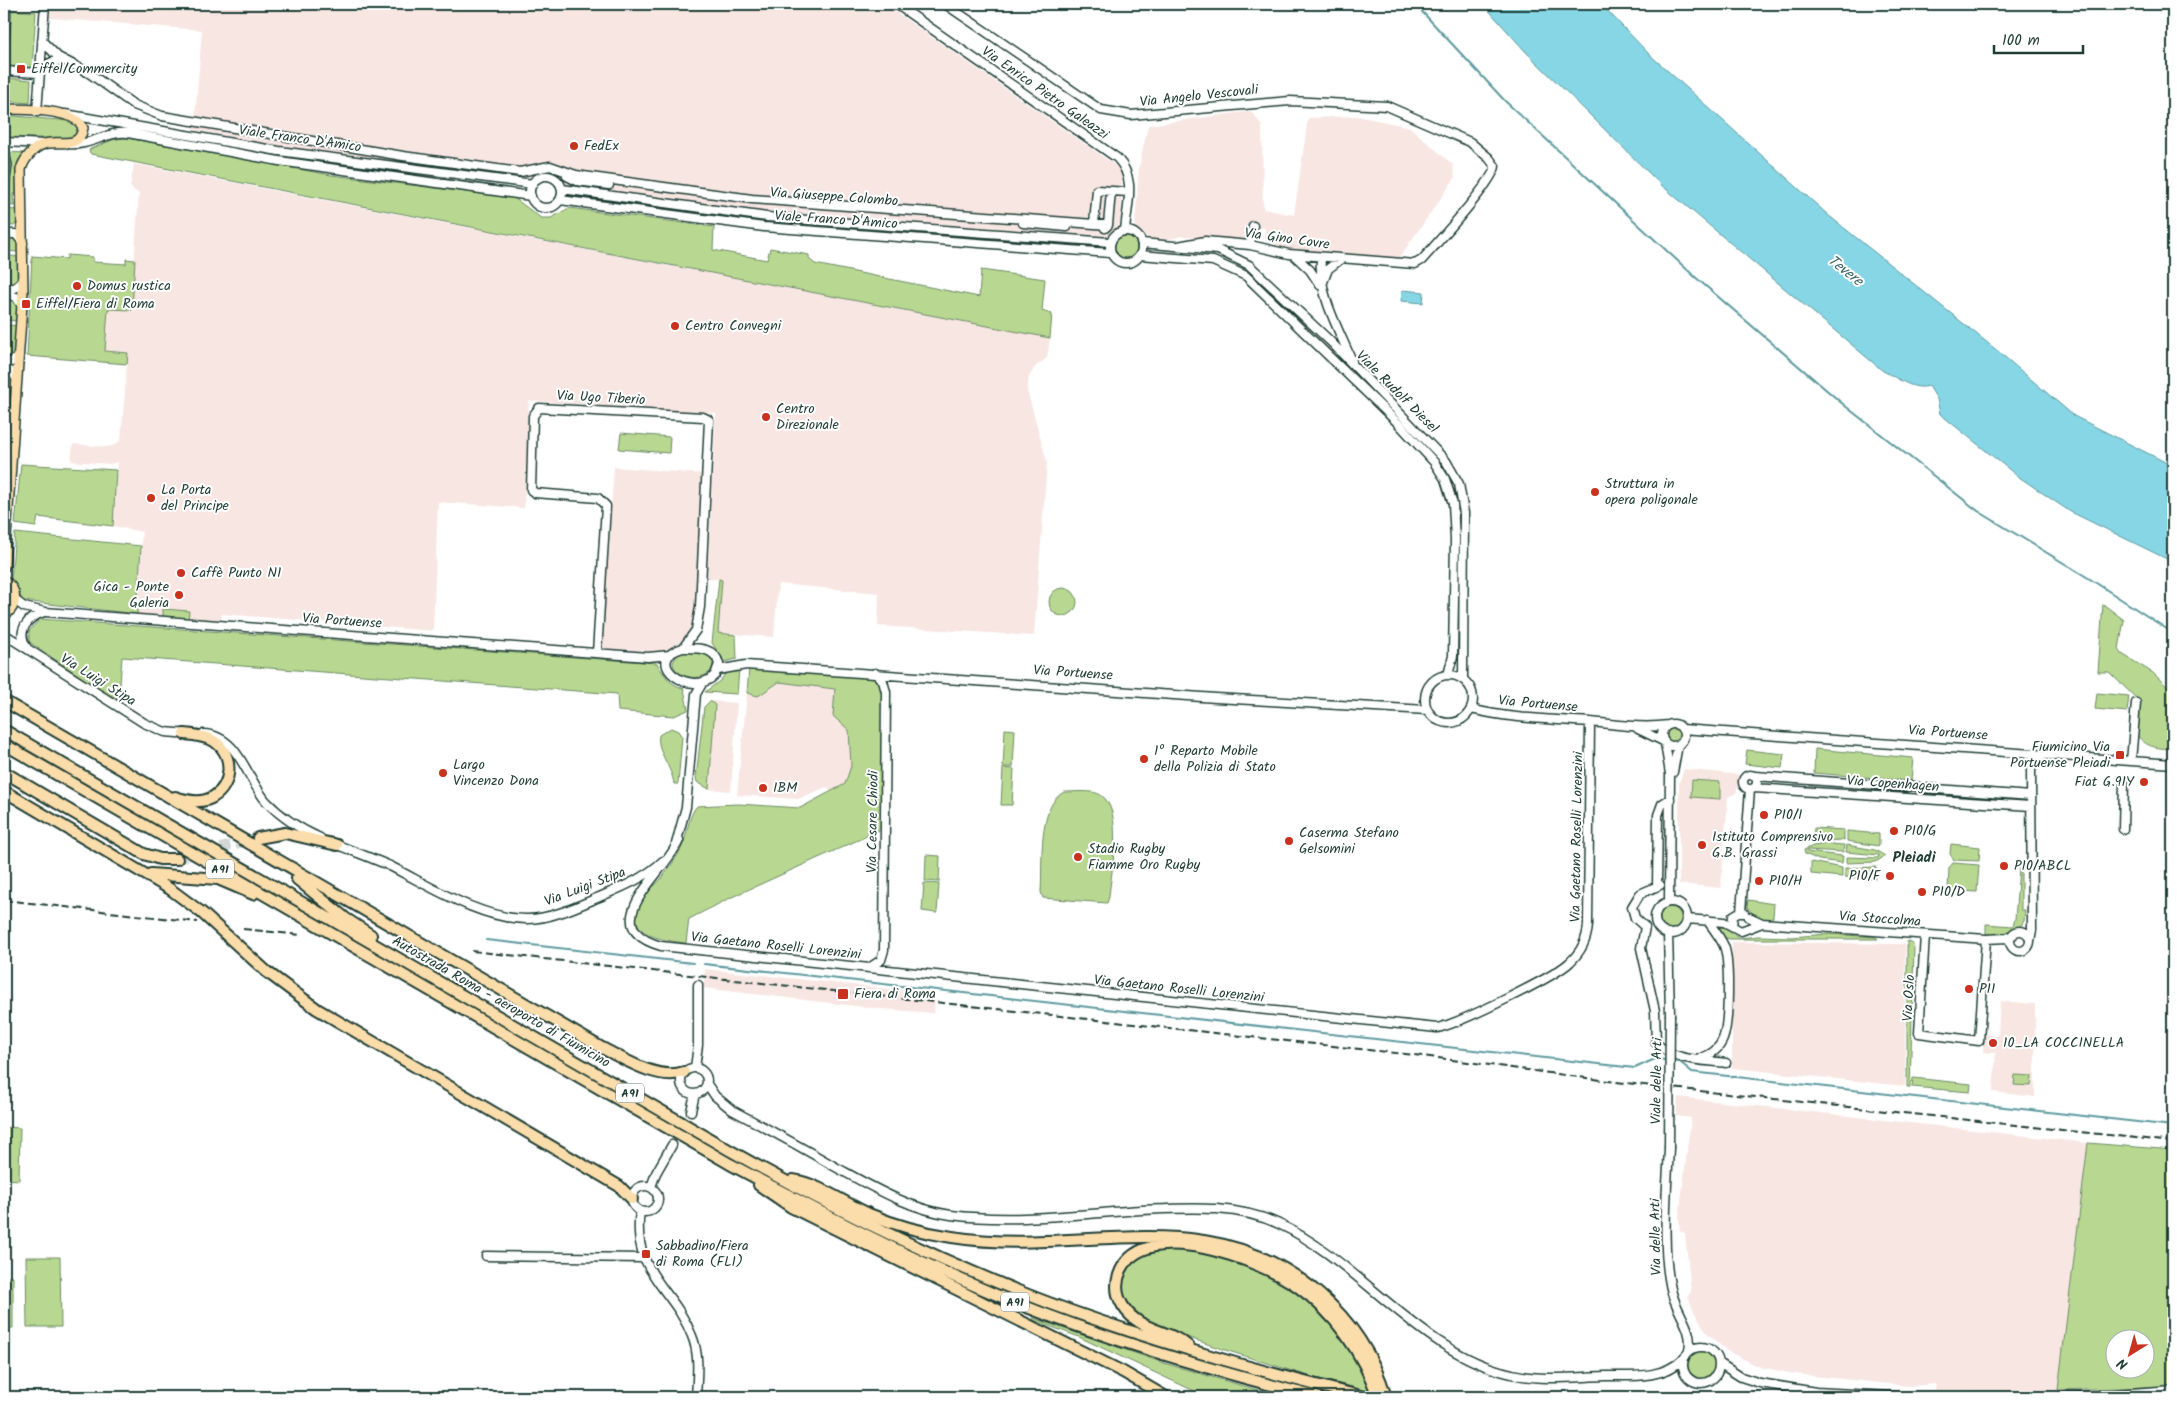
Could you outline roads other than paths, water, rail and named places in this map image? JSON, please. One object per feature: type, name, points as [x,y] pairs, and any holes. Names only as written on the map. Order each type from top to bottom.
[{"type":"highway","points":[[4,701],[261,852],[619,1057],[662,1074],[675,1075],[684,1072]]},
{"type":"highway","name":"Autostrada Roma - aeroporto di Fiumicino","points":[[4,730],[784,1181],[892,1235],[1000,1283],[1078,1313],[1194,1351],[1364,1397]]},
{"type":"highway","points":[[158,791],[181,799],[203,800],[218,793],[227,780],[229,763],[219,745],[204,737],[184,734]]},
{"type":"highway","name":"Autostrada Roma - aeroporto di Fiumicino","points":[[4,744],[730,1164],[870,1238],[994,1294],[1166,1356],[1317,1397]]},
{"type":"highway","points":[[4,772],[144,854],[160,859],[177,859]]},
{"type":"highway","points":[[4,791],[143,872],[199,910],[267,972],[304,1000],[619,1186],[632,1199]]},
{"type":"highway","points":[[258,838],[285,833],[337,845]]},
{"type":"highway","points":[[261,852],[270,861],[297,879],[350,921],[391,947],[437,981]]},
{"type":"highway","points":[[143,872],[162,877],[218,879],[257,896],[276,901]]},
{"type":"highway","points":[[730,1164],[791,1207],[1123,1372],[1166,1397]]},
{"type":"highway","points":[[784,1181],[806,1184],[885,1220],[951,1237],[985,1241],[1032,1242],[1140,1237],[1185,1238],[1223,1243],[1302,1280],[1341,1315],[1370,1358],[1386,1397]]},
{"type":"highway","points":[[1194,1351],[1179,1339],[1152,1330],[1128,1313],[1119,1299],[1116,1288],[1123,1268],[1138,1253],[1163,1246],[1208,1250],[1254,1258],[1297,1286],[1332,1318],[1362,1361],[1378,1397]]},
{"type":"main road","points":[[4,110],[64,114],[78,119],[83,128],[79,138],[69,144],[44,144],[25,160],[22,167],[22,306],[4,566]]},
{"type":"main road","points":[[4,152],[8,166],[4,184]]},
{"type":"main road","points":[[4,581],[12,588],[15,600],[10,611],[4,615]]},
{"type":"street","points":[[4,36],[6,4]]},
{"type":"street","points":[[37,112],[45,4]]},
{"type":"street","name":"Via Enrico Pietro Galeazzi","points":[[896,4],[1117,158],[1130,176],[1125,231]]},
{"type":"street","name":"Via Angelo Vescovali","points":[[946,4],[1085,101],[1106,112],[1131,115],[1276,101],[1387,106],[1460,137],[1478,149],[1494,164],[1495,170],[1420,261],[1413,264],[1393,262]]},
{"type":"street","name":"Via Giuseppe Colombo","points":[[42,41],[64,61],[89,73],[139,108],[158,115],[382,152],[519,172],[550,166],[578,182],[764,205],[1102,230],[1108,225]]},
{"type":"street","points":[[4,71],[39,70],[52,62],[64,61]]},
{"type":"street","name":"Viale Franco D'Amico","points":[[64,114],[87,116],[279,151],[533,184]]},
{"type":"street","name":"Viale Franco D'Amico","points":[[69,144],[88,144],[112,134],[128,133],[288,162],[531,196]]},
{"type":"street","points":[[4,142],[44,144]]},
{"type":"street","name":"Via Giuseppe Colombo","points":[[561,171],[634,184],[752,199],[1108,225]]},
{"type":"street","points":[[552,177],[560,184],[562,189],[560,200],[557,204],[547,208],[537,205],[531,196],[533,184],[541,178],[552,177]]},
{"type":"street","name":"Viale Franco D'Amico","points":[[562,189],[759,216],[1110,242]]},
{"type":"street","points":[[1094,224],[1097,190],[1128,192]]},
{"type":"street","points":[[1108,225],[1111,192]]},
{"type":"street","name":"Viale Franco D'Amico","points":[[560,200],[751,226],[1110,254]]},
{"type":"street","points":[[4,227],[12,228],[22,222]]},
{"type":"street","points":[[1250,245],[1253,226]]},
{"type":"street","points":[[1125,231],[1135,234],[1142,243],[1140,255],[1133,262],[1123,264],[1110,254],[1110,242],[1116,234],[1125,231]]},
{"type":"street","points":[[4,234],[14,233],[23,242]]},
{"type":"street","name":"Via Gino Covre","points":[[1178,246],[1201,241],[1250,245],[1294,255],[1320,258],[1393,262]]},
{"type":"street","name":"Viale Rudolf Diesel","points":[[1142,243],[1218,250],[1249,265],[1354,366],[1439,453],[1459,484],[1462,498],[1465,527],[1463,679]]},
{"type":"street","name":"Viale Rudolf Diesel","points":[[1140,255],[1213,261],[1246,276],[1434,462],[1448,485],[1453,512],[1452,656],[1448,675]]},
{"type":"street","points":[[1294,255],[1310,270],[1323,291],[1354,366]]},
{"type":"street","points":[[1320,258],[1320,276],[1323,291]]},
{"type":"street","points":[[1323,291],[1325,273],[1341,259]]},
{"type":"street","points":[[4,288],[14,289],[23,281]]},
{"type":"street","points":[[4,293],[14,296],[22,306]]},
{"type":"street","points":[[4,363],[11,362],[18,357]]},
{"type":"street","points":[[4,367],[16,378]]},
{"type":"street","name":"Via Ugo Tiberio","points":[[597,652],[606,506],[598,498],[535,494],[531,490],[533,416],[539,408],[703,417],[709,420],[711,426],[699,621],[695,634],[684,648]]},
{"type":"street","name":"Via Portuense","points":[[15,600],[24,607],[46,612],[648,657],[670,655]]},
{"type":"street","points":[[28,650],[22,640],[24,628],[30,619],[46,612]]},
{"type":"street","name":"Via Luigi Stipa","points":[[4,634],[144,723],[161,730],[184,734],[210,734],[226,741],[237,754],[257,789],[275,810],[296,826],[388,865],[478,908],[505,917],[526,919],[539,918],[588,902],[639,879],[661,862],[678,840],[686,807],[696,694],[703,682]]},
{"type":"street","points":[[684,648],[706,650],[718,658],[718,670],[712,678],[703,682],[684,681],[675,678],[667,666],[670,655],[684,648]]},
{"type":"street","name":"Via Portuense","points":[[718,670],[746,665],[873,672],[1206,697],[1427,710]]},
{"type":"street","name":"Via Cesare Chiodi","points":[[867,968],[880,962],[884,950],[886,692],[883,681],[873,672]]},
{"type":"street","points":[[1448,675],[1463,679],[1472,689],[1471,710],[1461,721],[1446,723],[1438,721],[1427,710],[1425,694],[1428,687],[1433,680],[1448,675]]},
{"type":"street","points":[[2131,761],[2136,703]]},
{"type":"street","name":"Via Portuense","points":[[1471,710],[1505,717],[1590,722],[1632,727],[1669,725]]},
{"type":"street","name":"Via Gaetano Roselli Lorenzini","points":[[678,840],[670,858],[633,905],[633,924],[644,939],[666,947],[1427,1028],[1445,1026],[1560,970],[1572,961],[1583,945],[1588,925],[1590,722]]},
{"type":"street","points":[[1669,902],[1670,786],[1662,732],[1669,725],[1675,724],[1682,729],[1681,743],[1670,786]]},
{"type":"street","name":"Via Portuense","points":[[1632,727],[1650,733],[1664,742]]},
{"type":"street","name":"Via Portuense","points":[[1682,729],[2012,751],[2173,764]]},
{"type":"street","name":"Via Portuense","points":[[1681,743],[1696,735],[1720,732]]},
{"type":"street","points":[[1664,742],[1671,746],[1681,743]]},
{"type":"street","points":[[2012,751],[2028,760],[2031,770]]},
{"type":"street","points":[[2032,915],[2027,925],[2015,933],[2012,945],[2016,949],[2022,950],[2028,947],[2030,941],[2032,915],[2031,770],[2034,762],[2047,754]]},
{"type":"street","points":[[1732,926],[1737,914],[1752,788],[1757,783],[1754,776],[1748,776],[1743,781],[1744,786],[1752,788]]},
{"type":"street","name":"Via Copenhagen","points":[[1754,776],[2030,796]]},
{"type":"street","points":[[2123,829],[2124,783]]},
{"type":"street","points":[[1912,798],[1907,789],[1914,787]]},
{"type":"street","name":"Via Copenhagen","points":[[1752,788],[2031,806]]},
{"type":"street","points":[[1657,886],[1658,815],[1662,804],[1670,799]]},
{"type":"street","points":[[1645,927],[1635,918],[1632,907],[1638,895],[1657,886],[1669,884]]},
{"type":"street","points":[[1669,902],[1682,906],[1687,919],[1682,929],[1668,933],[1661,930],[1656,924],[1657,910],[1669,902]]},
{"type":"street","points":[[1719,921],[1737,914]]},
{"type":"street","name":"Via Stoccolma","points":[[1737,914],[1762,923]]},
{"type":"street","points":[[1687,919],[1719,921],[1741,932],[1749,927],[1749,917]]},
{"type":"street","points":[[1696,1059],[1711,1055],[1723,1040],[1726,1025],[1727,947],[1707,920]]},
{"type":"street","name":"Via Stoccolma","points":[[1749,927],[1762,923],[1925,934],[1998,940],[2012,945]]},
{"type":"street","points":[[1645,927],[1656,924]]},
{"type":"street","points":[[1645,927],[1641,948],[1655,1011],[1656,1043],[1664,1051],[1696,1059],[1726,1063]]},
{"type":"street","name":"Viale delle Arti","points":[[1668,933],[1670,1014],[1669,1148]]},
{"type":"street","points":[[2015,933],[2027,933],[2030,941]]},
{"type":"street","name":"Via Stoccolma","points":[[1998,940],[2015,933]]},
{"type":"street","name":"Via Oslo","points":[[1925,934],[1919,1033],[1979,1041],[1986,939]]},
{"type":"street","points":[[695,1068],[698,1045],[698,985]]},
{"type":"street","points":[[695,1068],[684,1072],[681,1085],[686,1092],[695,1094],[703,1091],[707,1084]]},
{"type":"street","points":[[695,1068],[706,1075],[707,1084],[715,1096],[732,1110],[875,1188],[929,1211],[950,1215],[997,1217],[1197,1208],[1240,1212],[1273,1222],[1301,1237],[1442,1343],[1493,1369],[1515,1375],[1536,1377],[1625,1376],[1667,1371],[1683,1359],[1689,1350],[1690,1333]]},
{"type":"street","points":[[691,1112],[695,1094]]},
{"type":"street","points":[[651,1187],[656,1173],[672,1145]]},
{"type":"street","name":"Via delle Arti","points":[[1669,1148],[1668,1276],[1676,1306],[1690,1333]]},
{"type":"street","points":[[651,1187],[657,1193],[658,1205],[648,1213],[640,1211],[634,1206],[632,1199],[638,1188],[651,1187]]},
{"type":"street","points":[[640,1211],[638,1232],[644,1258],[651,1274],[681,1315],[692,1336],[696,1354],[696,1397]]},
{"type":"street","points":[[486,1256],[644,1258]]},
{"type":"street","points":[[1683,1359],[1683,1371],[1686,1376],[1696,1383],[1702,1384],[1717,1375],[1719,1363],[1715,1353],[1706,1348],[1690,1333]]},
{"type":"street","points":[[1689,1350],[1706,1348]]},
{"type":"street","points":[[1719,1363],[1741,1377],[1760,1383],[1816,1392],[1910,1397]]},
{"type":"street","points":[[1974,1397],[2074,1397],[2173,1390]]},
{"type":"water","name":"Tevere","points":[[1483,4],[1601,4],[1649,54],[1828,215],[1999,352],[2074,416],[2173,466],[2173,562],[2069,511],[2016,475],[1940,414],[1937,399],[1929,386],[1917,387],[1883,371],[1660,184],[1526,52]]},
{"type":"water","points":[[1402,290],[1424,292],[1423,303],[1401,301]]},
{"type":"waterway","points":[[1415,4],[1505,101],[1694,276],[1844,405],[1978,511],[2090,579],[2173,633]]},
{"type":"waterway","points":[[486,940],[693,963]]},
{"type":"waterway","points":[[704,964],[1635,1068],[1655,1059],[1666,1060]]},
{"type":"waterway","points":[[1671,1061],[1680,1062],[1692,1072],[2173,1126]]},
{"type":"tunnel","points":[[177,859],[251,840]]},
{"type":"tunnel","points":[[672,1145],[691,1111]]},
{"type":"railway","points":[[4,900],[198,922]]},
{"type":"railway","points":[[243,929],[301,935]]},
{"type":"railway","points":[[472,951],[1423,1056],[1616,1082],[2173,1142]]},
{"type":"place","name":"Eiffel/Commercity","points":[[21,69]]},
{"type":"place","name":"FedEx","points":[[574,146]]},
{"type":"place","name":"Domus rustica","points":[[77,286]]},
{"type":"place","name":"Eiffel/Fiera di Roma","points":[[26,304]]},
{"type":"place","name":"Centro Convegni","points":[[675,326]]},
{"type":"place","name":"Centro Direzionale","points":[[766,417]]},
{"type":"place","name":"Struttura in opera poligonale","points":[[1595,492]]},
{"type":"place","name":"La Porta del Principe","points":[[151,498]]},
{"type":"place","name":"Caffè Punto N1","points":[[181,573]]},
{"type":"place","name":"Gica - Ponte Galeria","points":[[179,595]]},
{"type":"place","name":"Fiumicino Via Portuense Pleiadi","points":[[2120,755]]},
{"type":"place","name":"1º Reparto Mobile della Polizia di Stato","points":[[1144,759]]},
{"type":"place","name":"Largo Vincenzo Dona","points":[[443,773]]},
{"type":"place","name":"Fiat G.91Y","points":[[2144,782]]},
{"type":"place","name":"IBM","points":[[763,788]]},
{"type":"place","name":"P10/I","points":[[1764,815]]},
{"type":"place","name":"P10/G","points":[[1894,831]]},
{"type":"place","name":"Caserma Stefano Gelsomini","points":[[1289,841]]},
{"type":"place","name":"Istituto Comprensivo G.B. Grassi","points":[[1702,845]]},
{"type":"place","name":"Stadio Rugby Fiamme Oro Rugby","points":[[1078,857]]},
{"type":"place","name":"P10/ABCL","points":[[2004,866]]},
{"type":"place","name":"P10/F","points":[[1890,876]]},
{"type":"place","name":"P10/H","points":[[1759,881]]},
{"type":"place","name":"P10/D","points":[[1922,892]]},
{"type":"place","name":"P11","points":[[1969,989]]},
{"type":"place","name":"Fiera di Roma","points":[[843,994]]},
{"type":"place","name":"10_LA COCCINELLA","points":[[1993,1043]]},
{"type":"place","name":"Sabbadino/Fiera di Roma (FL1)","points":[[646,1254]]},
{"type":"district","name":"Pleiadi","points":[[1914,858]]}]
